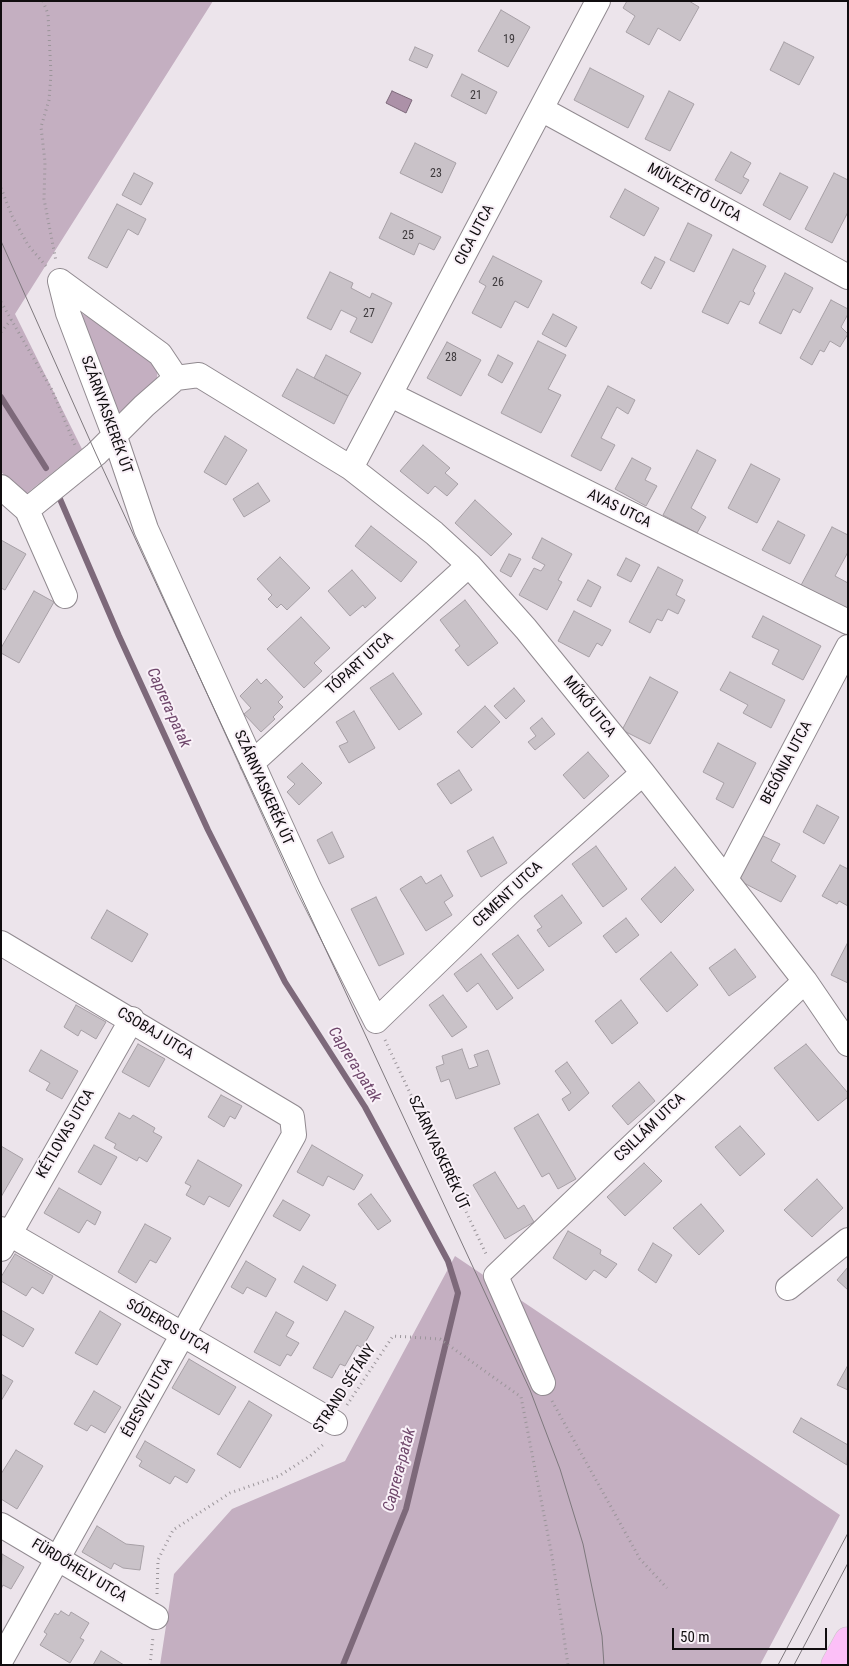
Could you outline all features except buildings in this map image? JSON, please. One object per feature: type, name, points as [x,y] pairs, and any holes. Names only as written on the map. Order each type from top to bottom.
[{"type":"street","name":"CICA UTCA","points":[[351,468],[598,1]]},
{"type":"street","name":"MŰVEZETŐ UTCA","points":[[541,109],[848,277]]},
{"type":"street","points":[[27,510],[115,437],[144,406],[176,378],[160,354],[60,281]]},
{"type":"street","name":"SZÁRNYASKERÉK ÚT","points":[[60,281],[68,313],[115,437],[146,529],[309,888],[376,1022]]},
{"type":"street","name":"MŰKŐ UTCA","points":[[176,378],[200,376],[351,468],[434,533],[469,565],[526,629],[643,773],[805,981],[848,1044]]},
{"type":"street","name":"AVAS UTCA","points":[[391,395],[848,622]]},
{"type":"street","points":[[1,487],[27,510],[65,596]]},
{"type":"street","name":"TÓPART UTCA","points":[[252,763],[469,565]]},
{"type":"street","name":"BEGÓNIA UTCA","points":[[726,879],[848,648]]},
{"type":"street","name":"CEMENT UTCA","points":[[376,1022],[512,890],[643,773]]},
{"type":"street","name":"CSOBAJ UTCA","points":[[1,943],[132,1019],[292,1117],[294,1135]]},
{"type":"street","name":"CSILLÁM UTCA","points":[[496,1276],[805,981]]},
{"type":"street","name":"KÉTLOVAS UTCA","points":[[4,1237],[132,1019]]},
{"type":"street","name":"ÉDESVÍZ UTCA","points":[[1,1660],[294,1135]]},
{"type":"street","name":"SÓDEROS UTCA","points":[[4,1237],[183,1335],[335,1423]]},
{"type":"street","points":[[788,1288],[848,1240]]},
{"type":"street","points":[[496,1276],[543,1383]]},
{"type":"street","name":"FÜRDŐHELY UTCA","points":[[1,1525],[156,1617]]},
{"type":"path","points":[[43,1],[48,14],[51,74],[49,100],[41,128],[45,162],[44,199],[60,281]]},
{"type":"path","points":[[1,188],[12,216],[28,245],[60,281]]},
{"type":"path","points":[[1,302],[52,390],[83,464]]},
{"type":"path","points":[[1,332],[11,320]]},
{"type":"path","name":"SZÁRNYASKERÉK ÚT","points":[[376,1022],[496,1276]]},
{"type":"path","name":"STRAND SÉTÁNY","points":[[150,1665],[156,1617],[158,1560],[173,1530],[230,1493],[279,1476],[310,1456],[330,1439],[335,1423],[393,1336],[440,1339],[521,1397],[552,1556],[568,1665]]},
{"type":"path","points":[[543,1383],[640,1559],[667,1588]]},
{"type":"shaded area","points":[[1,1],[213,1],[15,314],[82,449],[26,494],[1,472]]},
{"type":"shaded area","points":[[392,91],[412,100],[406,113],[386,103]]},
{"type":"shaded area","points":[[78,311],[158,360],[157,379],[114,417]]},
{"type":"shaded area","points":[[455,1256],[840,1515],[760,1665],[160,1665],[174,1574],[232,1509],[345,1461]]},
{"type":"waterway","name":"Caprera-patak","points":[[1,397],[46,468]]},
{"type":"waterway","name":"Caprera-patak","points":[[60,499],[119,636],[208,830],[285,982],[365,1107],[448,1261],[458,1293],[406,1509],[343,1665]]},
{"type":"tram line","points":[[1,241],[96,454],[530,1390],[560,1469],[583,1544],[602,1636],[604,1665]]},
{"type":"tram line","points":[[778,1665],[848,1533]]},
{"type":"tram line","points":[[794,1665],[848,1563]]}]
